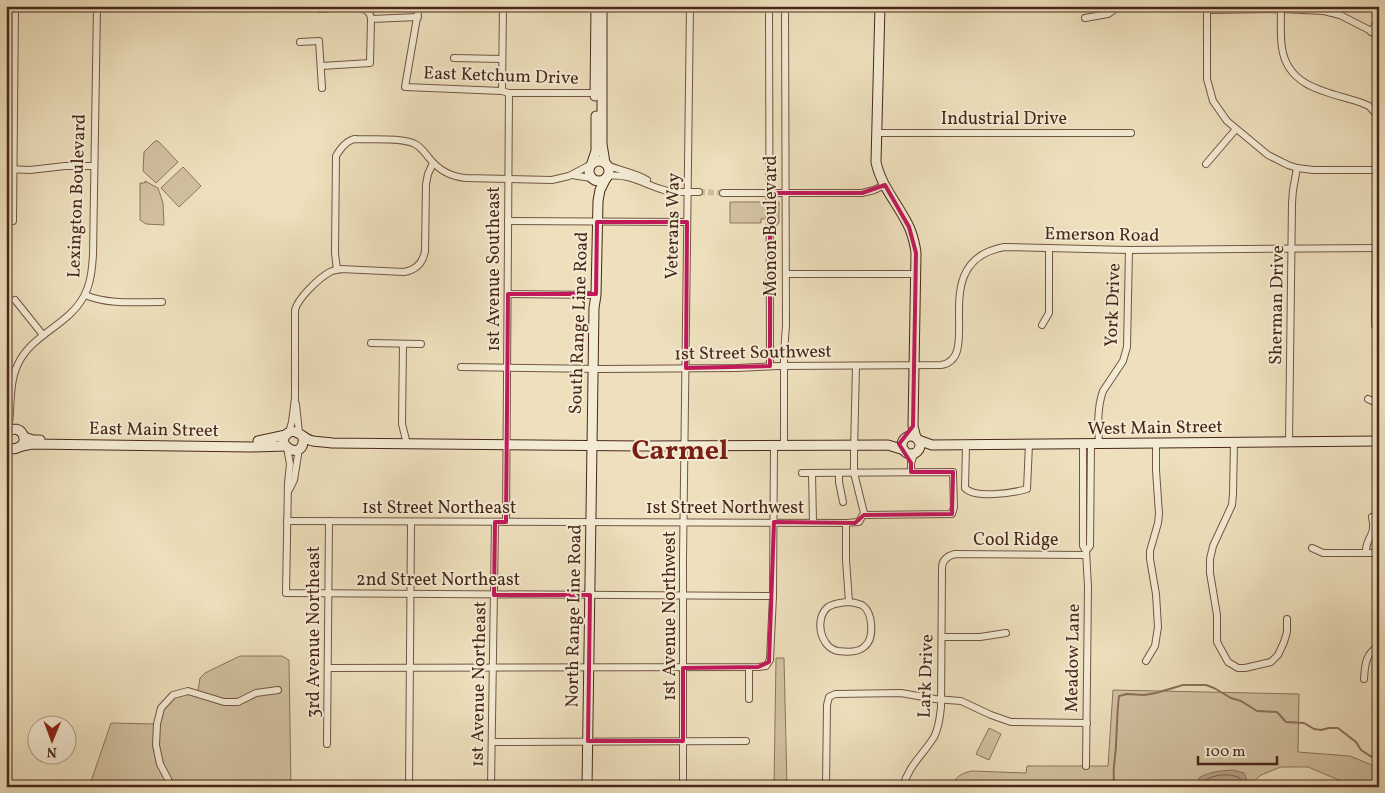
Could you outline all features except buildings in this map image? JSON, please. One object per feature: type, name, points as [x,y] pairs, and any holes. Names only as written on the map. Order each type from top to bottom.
[{"type":"main road","points":[[596,6],[596,147],[588,172],[592,178],[600,181],[607,177],[609,170],[606,164],[602,139],[602,6]]},
{"type":"main road","points":[[879,8],[876,162],[879,174],[911,232],[916,252],[913,426],[920,445],[916,452],[909,453],[889,444]]},
{"type":"main road","points":[[591,164],[600,161],[606,164]]},
{"type":"main road","name":"South Range Line Road","points":[[592,445],[598,201],[600,190],[607,177]]},
{"type":"main road","name":"South Range Line Road","points":[[592,178],[598,201]]},
{"type":"main road","points":[[904,451],[902,444],[913,426]]},
{"type":"main road","points":[[6,444],[12,448],[19,448],[21,437],[11,429],[7,432]]},
{"type":"main road","points":[[294,434],[303,444],[300,448],[293,451],[286,447],[284,438],[294,434]]},
{"type":"main road","name":"East Main Street","points":[[21,437],[33,440],[252,442],[294,434],[311,441],[332,443],[592,445]]},
{"type":"main road","points":[[592,445],[854,445],[889,444],[911,436],[917,439]]},
{"type":"main road","name":"East Main Street","points":[[21,437],[41,444],[251,447],[274,445],[286,447]]},
{"type":"main road","name":"West Main Street","points":[[917,439],[932,445],[1379,441]]},
{"type":"main road","name":"East Main Street","points":[[300,448],[332,443]]},
{"type":"main road","name":"North Range Line Road","points":[[587,787],[592,445]]},
{"type":"main road","name":"West Main Street","points":[[916,452],[932,445]]},
{"type":"street","points":[[13,221],[10,170],[15,6]]},
{"type":"street","name":"Lexington Boulevard","points":[[7,432],[10,418],[12,383],[18,364],[26,352],[43,335],[79,305],[85,295],[90,278],[93,255],[97,6]]},
{"type":"street","points":[[371,19],[418,17],[419,6]]},
{"type":"street","name":"1st Avenue Southeast","points":[[503,6],[502,59],[506,92],[508,179],[506,445]]},
{"type":"street","name":"Veterans Way","points":[[685,446],[690,6]]},
{"type":"street","name":"Monon Boulevard","points":[[769,6],[770,366]]},
{"type":"street","name":"Monon Boulevard","points":[[749,668],[764,667],[768,665],[770,660],[774,522],[784,366],[786,274],[785,6]]},
{"type":"street","points":[[1085,18],[1108,14],[1119,6]]},
{"type":"street","points":[[320,8],[365,10],[369,12],[371,19],[370,63],[321,66]]},
{"type":"street","points":[[1379,35],[1347,18],[1330,12],[1316,10],[1207,8],[1206,70],[1208,85],[1217,108],[1227,121],[1273,158],[1297,168],[1313,170],[1379,170]]},
{"type":"street","points":[[1281,9],[1282,48],[1286,61],[1293,73],[1315,89],[1369,106],[1379,117]]},
{"type":"street","name":"East Ketchum Drive","points":[[418,17],[405,87],[506,92],[596,93]]},
{"type":"street","points":[[1372,32],[1379,19]]},
{"type":"street","points":[[300,42],[319,41],[322,88]]},
{"type":"street","points":[[454,58],[502,59]]},
{"type":"street","points":[[1206,164],[1236,129]]},
{"type":"street","name":"Industrial Drive","points":[[876,133],[1131,133]]},
{"type":"street","points":[[337,270],[335,253],[336,156],[342,146],[348,141],[354,139],[408,141],[418,145],[443,172],[457,177],[548,180],[572,175],[591,164]]},
{"type":"street","points":[[294,434],[298,411],[295,398],[295,310],[300,300],[329,272],[337,270],[404,272],[413,270],[418,266],[424,255],[426,184],[433,163]]},
{"type":"street","points":[[606,164],[637,174],[653,186]]},
{"type":"street","points":[[10,170],[94,166]]},
{"type":"street","name":"Sherman Drive","points":[[1289,442],[1292,196],[1297,168]]},
{"type":"street","points":[[572,175],[592,178]]},
{"type":"street","points":[[607,177],[617,175],[629,176],[665,190],[699,192]]},
{"type":"street","points":[[723,192],[862,193],[885,185]]},
{"type":"street","points":[[508,221],[688,222]]},
{"type":"street","name":"Emerson Road","points":[[914,366],[946,364],[954,360],[958,350],[960,288],[965,274],[975,260],[992,250],[1004,247],[1129,250],[1377,248]]},
{"type":"street","points":[[1042,325],[1049,313],[1050,248]]},
{"type":"street","points":[[1375,326],[1377,248]]},
{"type":"street","name":"York Drive","points":[[1091,444],[1103,391],[1123,361],[1127,347],[1129,250]]},
{"type":"street","points":[[786,274],[915,274]]},
{"type":"street","points":[[508,294],[596,295]]},
{"type":"street","points":[[85,295],[94,299],[112,302],[162,302]]},
{"type":"street","points":[[16,300],[43,335]]},
{"type":"street","points":[[371,343],[421,344]]},
{"type":"street","points":[[403,344],[402,424],[407,444]]},
{"type":"street","points":[[802,473],[854,473],[953,472],[954,507],[952,514],[864,515],[854,473],[856,366]]},
{"type":"street","name":"1st Street Southwest","points":[[461,367],[593,369],[914,366]]},
{"type":"street","points":[[1368,400],[1379,404]]},
{"type":"street","points":[[10,418],[21,437]]},
{"type":"street","points":[[1234,442],[1232,505],[1213,546],[1210,560],[1210,573],[1217,615],[1217,642],[1228,662],[1238,668],[1271,662],[1278,655],[1284,642],[1287,632],[1287,619]]},
{"type":"street","points":[[1146,661],[1155,646],[1158,627],[1158,606],[1150,560],[1150,551],[1159,514],[1156,443]]},
{"type":"street","points":[[966,445],[965,488],[982,494],[1010,493],[1027,489],[1029,444]]},
{"type":"street","name":"Meadow Lane","points":[[1086,766],[1088,586],[1086,553],[1083,546],[1091,444]]},
{"type":"street","points":[[506,445],[506,522]]},
{"type":"street","name":"1st Avenue Northwest","points":[[683,787],[685,446]]},
{"type":"street","points":[[286,447],[290,464],[287,521]]},
{"type":"street","points":[[288,492],[294,480],[300,448]]},
{"type":"street","points":[[904,451],[911,463]]},
{"type":"street","points":[[911,472],[911,463],[916,452]]},
{"type":"street","points":[[812,473],[813,522]]},
{"type":"street","points":[[839,473],[843,502]]},
{"type":"street","name":"1st Street Northwest","points":[[591,522],[846,523],[859,522],[864,515]]},
{"type":"street","points":[[1366,553],[1366,546],[1374,529],[1372,517]]},
{"type":"street","name":"1st Street Northeast","points":[[287,521],[591,522]]},
{"type":"street","name":"2nd Street Northeast","points":[[287,521],[286,593],[773,596]]},
{"type":"street","name":"3rd Avenue Northeast","points":[[327,744],[329,521]]},
{"type":"street","points":[[409,787],[411,522]]},
{"type":"street","name":"1st Avenue Northeast","points":[[492,787],[494,522]]},
{"type":"street","points":[[846,523],[849,602]]},
{"type":"street","points":[[1312,548],[1322,554],[1379,553]]},
{"type":"street","name":"Cool Ridge","points":[[947,557],[955,554],[1086,553]]},
{"type":"street","name":"Lark Drive","points":[[903,787],[908,771],[934,738],[940,721],[942,568],[943,562],[947,557]]},
{"type":"street","points":[[849,602],[862,606],[870,615],[871,630],[867,644],[864,648],[853,651],[834,650],[824,642],[821,621],[825,610],[829,607],[849,602]]},
{"type":"street","points":[[942,636],[980,637],[1006,633]]},
{"type":"street","points":[[1364,680],[1365,661],[1372,651],[1379,646]]},
{"type":"street","points":[[328,668],[749,668],[749,699]]},
{"type":"street","points":[[174,787],[160,764],[156,745],[157,724],[161,708],[173,695],[188,691],[224,702],[238,702],[256,692],[278,690]]},
{"type":"street","points":[[826,787],[827,700],[836,694],[901,693],[961,701],[1010,722],[1087,723]]},
{"type":"street","points":[[492,742],[746,741]]},
{"type":"highlighted area","points":[[885,185],[909,227],[916,253],[913,426],[899,444],[911,463],[911,472],[953,472],[952,514],[864,515],[855,523],[774,522],[769,662],[758,667],[683,668],[683,741],[588,741],[590,595],[494,595],[495,522],[506,522],[508,294],[596,294],[597,222],[687,222],[686,368],[770,366],[770,193],[862,193]]},
{"type":"shaded area","points":[[155,141],[158,141],[178,162],[156,183],[143,171],[144,152]]},
{"type":"shaded area","points":[[183,167],[201,186],[179,207],[161,188]]},
{"type":"shaded area","points":[[145,181],[158,188],[163,203],[164,225],[146,224],[140,220],[140,183],[145,183]]},
{"type":"shaded area","points":[[730,202],[779,202],[779,223],[777,223],[777,226],[773,226],[772,219],[777,218],[761,219],[761,223],[730,223]]},
{"type":"shaded area","points":[[240,656],[282,656],[289,660],[291,787],[89,787],[111,723],[155,724],[160,706],[168,697],[180,693],[198,691],[200,678],[205,673]]},
{"type":"shaded area","points":[[776,658],[784,658],[787,787],[774,787]]},
{"type":"shaded area","points":[[1113,690],[1299,694],[1298,752],[1350,756],[1379,768],[1379,787],[1355,787],[1308,767],[1281,767],[1261,775],[1253,782],[1252,787],[952,787],[959,776],[972,771],[1026,773],[1027,766],[1108,766]]},
{"type":"shaded area","points":[[989,728],[1001,734],[989,760],[976,754]]},
{"type":"water","points":[[1233,770],[1244,773],[1247,780],[1246,787],[1198,787],[1199,778],[1207,774]]},
{"type":"waterway","points":[[1115,787],[1114,770],[1119,696],[1156,693],[1183,685],[1206,685],[1241,701],[1257,711],[1277,712],[1286,722],[1304,723],[1314,729],[1321,730],[1338,728],[1356,742],[1361,750],[1370,756],[1379,758]]},
{"type":"tunnel","points":[[699,192],[723,193]]},
{"type":"district","name":"Carmel","points":[[680,449]]}]
